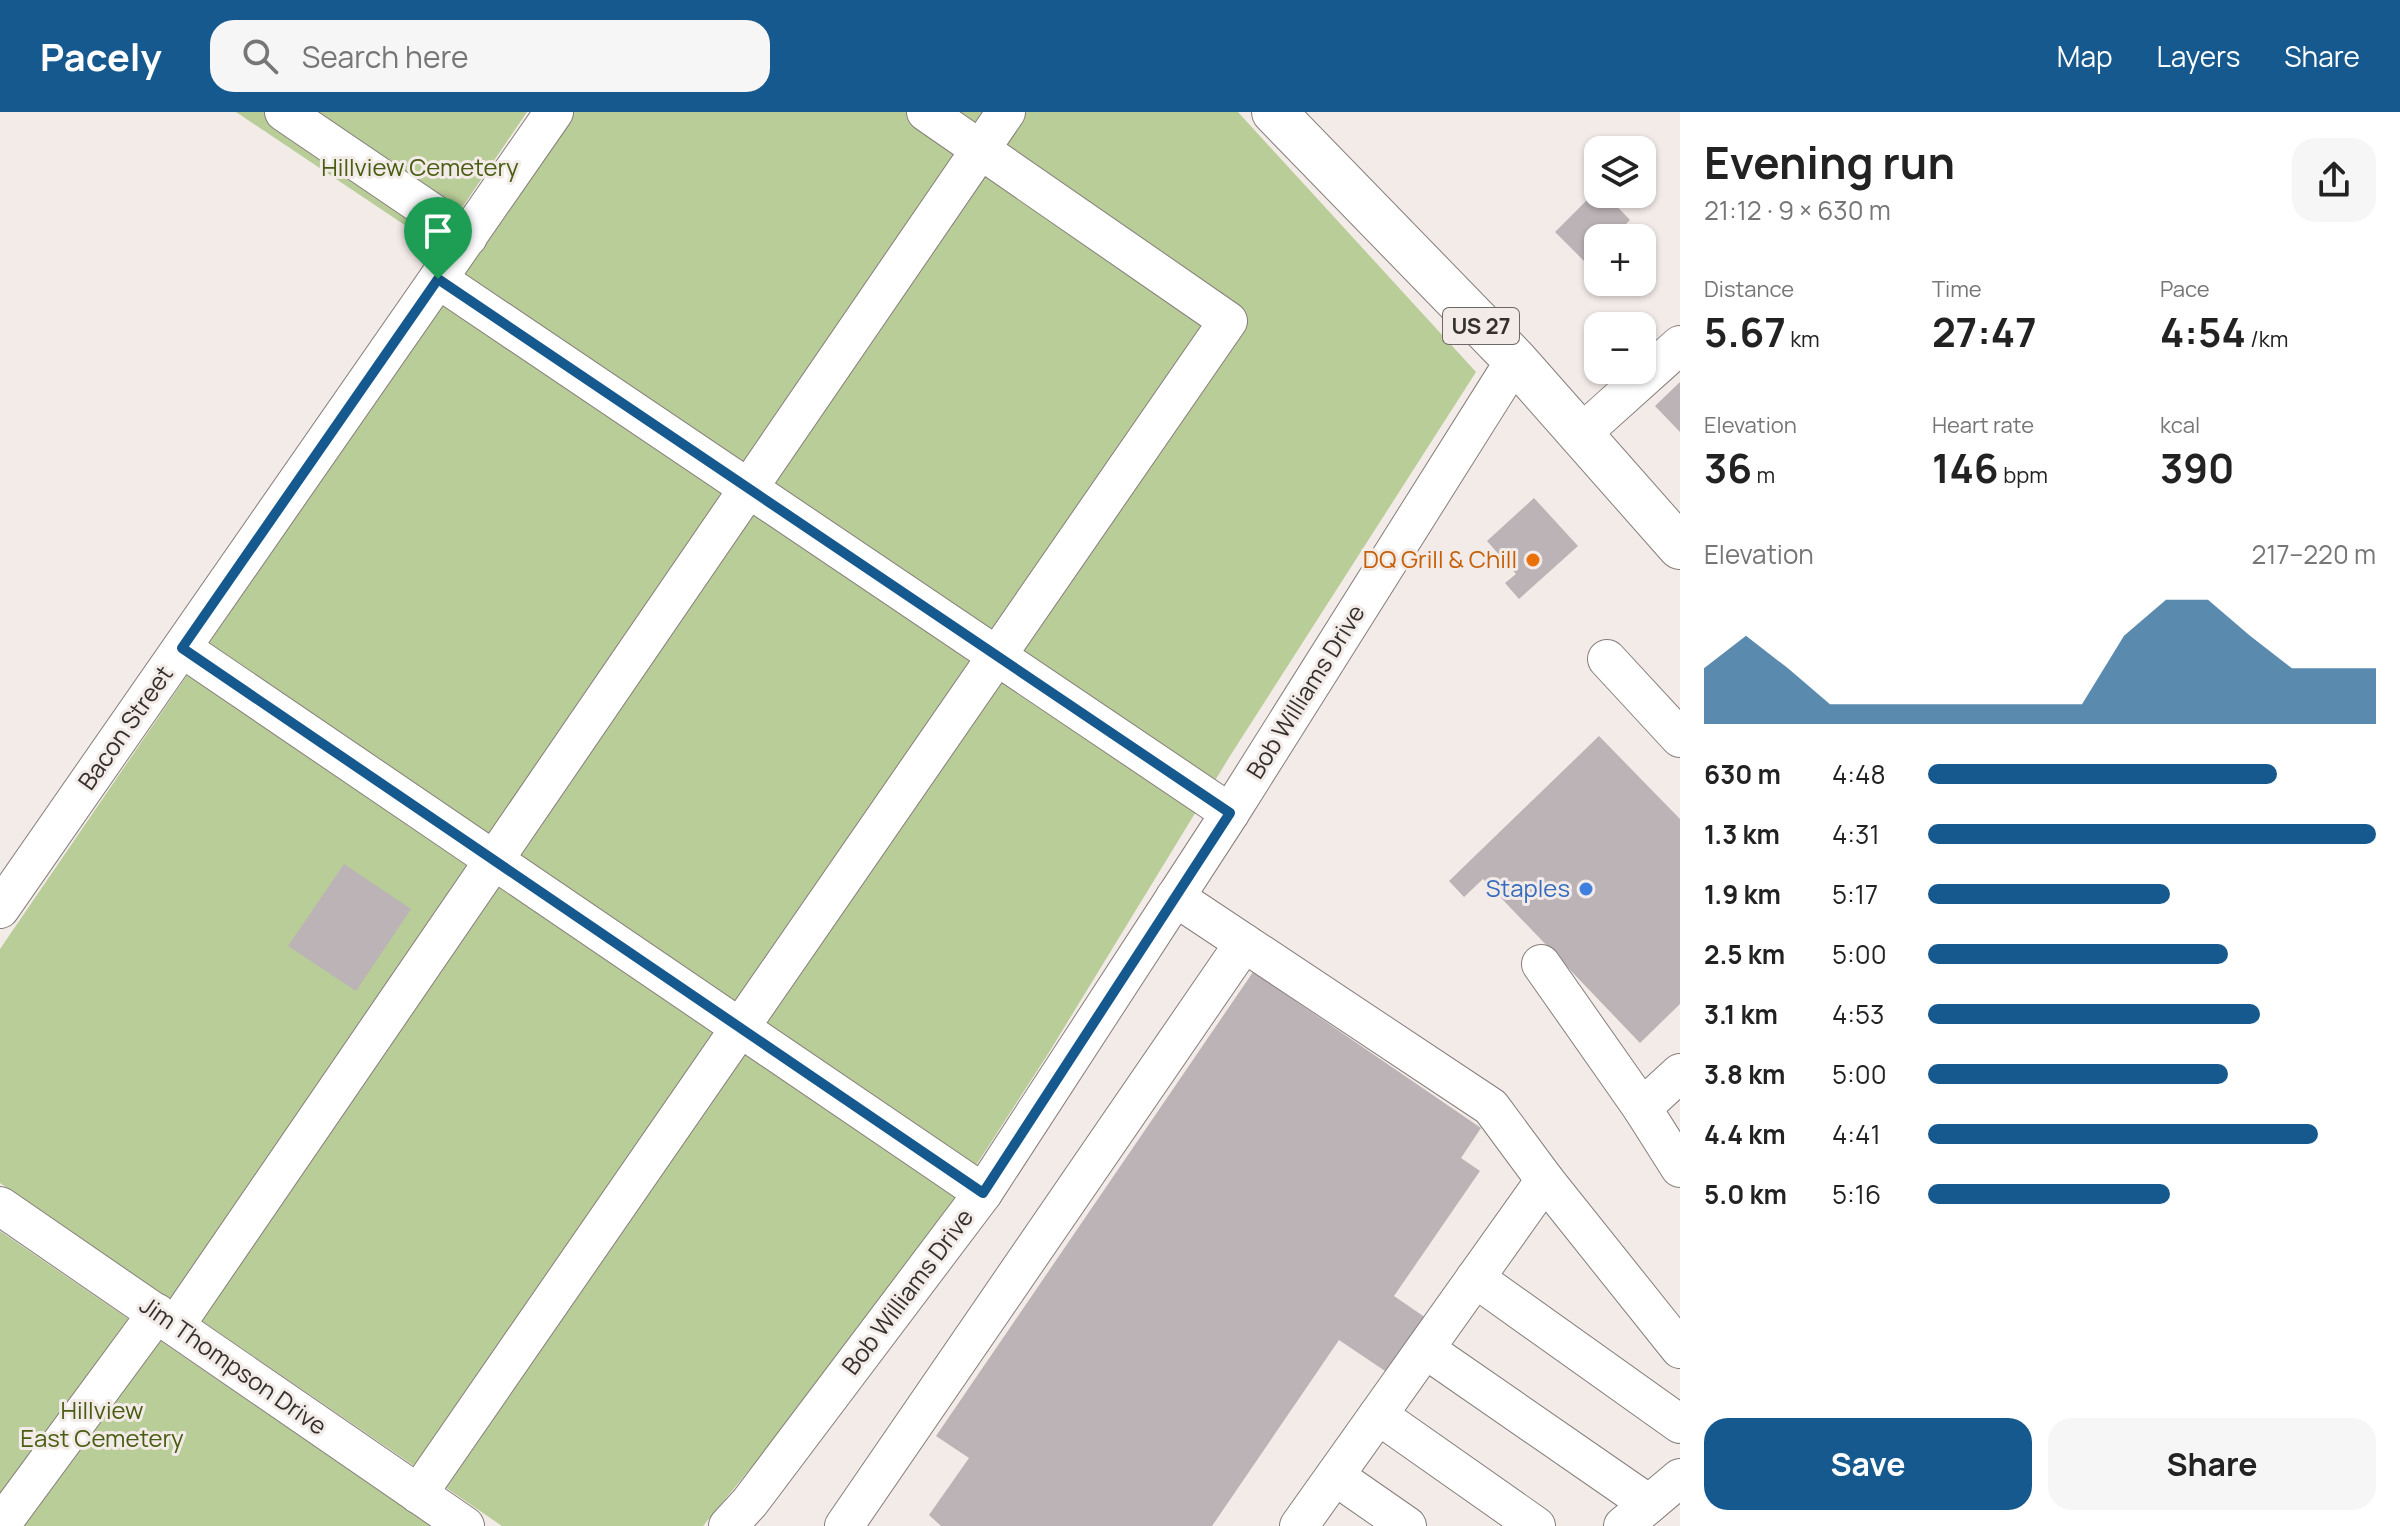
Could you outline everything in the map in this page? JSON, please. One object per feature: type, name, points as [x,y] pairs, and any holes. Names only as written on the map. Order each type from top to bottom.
[{"type":"highway","name":"US 27","points":[[1274,112],[1515,360],[1676,533]]},
{"type":"street","points":[[284,112],[468,237]]},
{"type":"street","name":"Bacon Street","points":[[0,909],[554,112]]},
{"type":"street","points":[[418,1494],[1228,321],[926,112]]},
{"type":"street","points":[[0,1526],[166,1320],[493,859],[1006,112]]},
{"type":"street","points":[[438,279],[1230,813]]},
{"type":"street","points":[[1581,434],[1680,345]]},
{"type":"street","name":"Bob Williams Drive","points":[[728,1526],[750,1502],[983,1193],[1230,813],[1515,360]]},
{"type":"street","points":[[182,648],[983,1193]]},
{"type":"street","points":[[1607,659],[1680,738]]},
{"type":"street","points":[[1175,897],[1491,1107],[1680,1349]]},
{"type":"street","points":[[844,1526],[1244,943]]},
{"type":"street","points":[[1541,964],[1680,1168]]},
{"type":"street","points":[[1642,1108],[1680,1073]]},
{"type":"street","points":[[1299,1526],[1545,1180]]},
{"type":"street","name":"Jim Thompson Drive","points":[[0,1206],[461,1525]]},
{"type":"street","points":[[1475,1278],[1680,1424]]},
{"type":"street","points":[[1425,1349],[1636,1515],[1680,1478]]},
{"type":"street","points":[[1378,1415],[1536,1526]]},
{"type":"street","points":[[1335,1476],[1407,1526]]},
{"type":"green space","name":"Hillview Cemetery","points":[[236,112],[527,112],[436,246]]},
{"type":"green space","points":[[572,112],[1238,112],[1476,372],[1230,756],[1048,1054],[944,1215],[788,1423],[703,1526],[502,1526],[0,1183],[0,949]]},
{"type":"green space","name":"Hillview East Cemetery","points":[[0,1231],[431,1526],[0,1526]]},
{"type":"building","points":[[1584,203],[1584,208],[1618,208],[1630,220],[1626,224],[1584,224],[1584,261],[1555,232]]},
{"type":"building","points":[[1680,382],[1680,432],[1655,406]]},
{"type":"building","name":"DQ Grill & Chill","points":[[1534,498],[1578,546],[1519,599],[1505,583],[1516,574],[1487,541]]},
{"type":"building","name":"Staples","points":[[1599,736],[1680,819],[1680,1004],[1640,1043],[1483,879],[1464,897],[1449,881]]},
{"type":"building","points":[[344,864],[411,909],[356,991],[288,946]]},
{"type":"building","points":[[1253,972],[1481,1128],[1461,1158],[1480,1171],[1394,1296],[1429,1320],[1391,1375],[1339,1340],[1212,1526],[941,1526],[929,1515],[969,1458],[936,1436]]},
{"type":"place","name":"DQ Grill & Chill","points":[[1533,560]]},
{"type":"place","name":"Staples","points":[[1586,889]]},
{"type":"route","points":[[438,279],[1230,813],[983,1193],[182,648],[438,279]]}]
